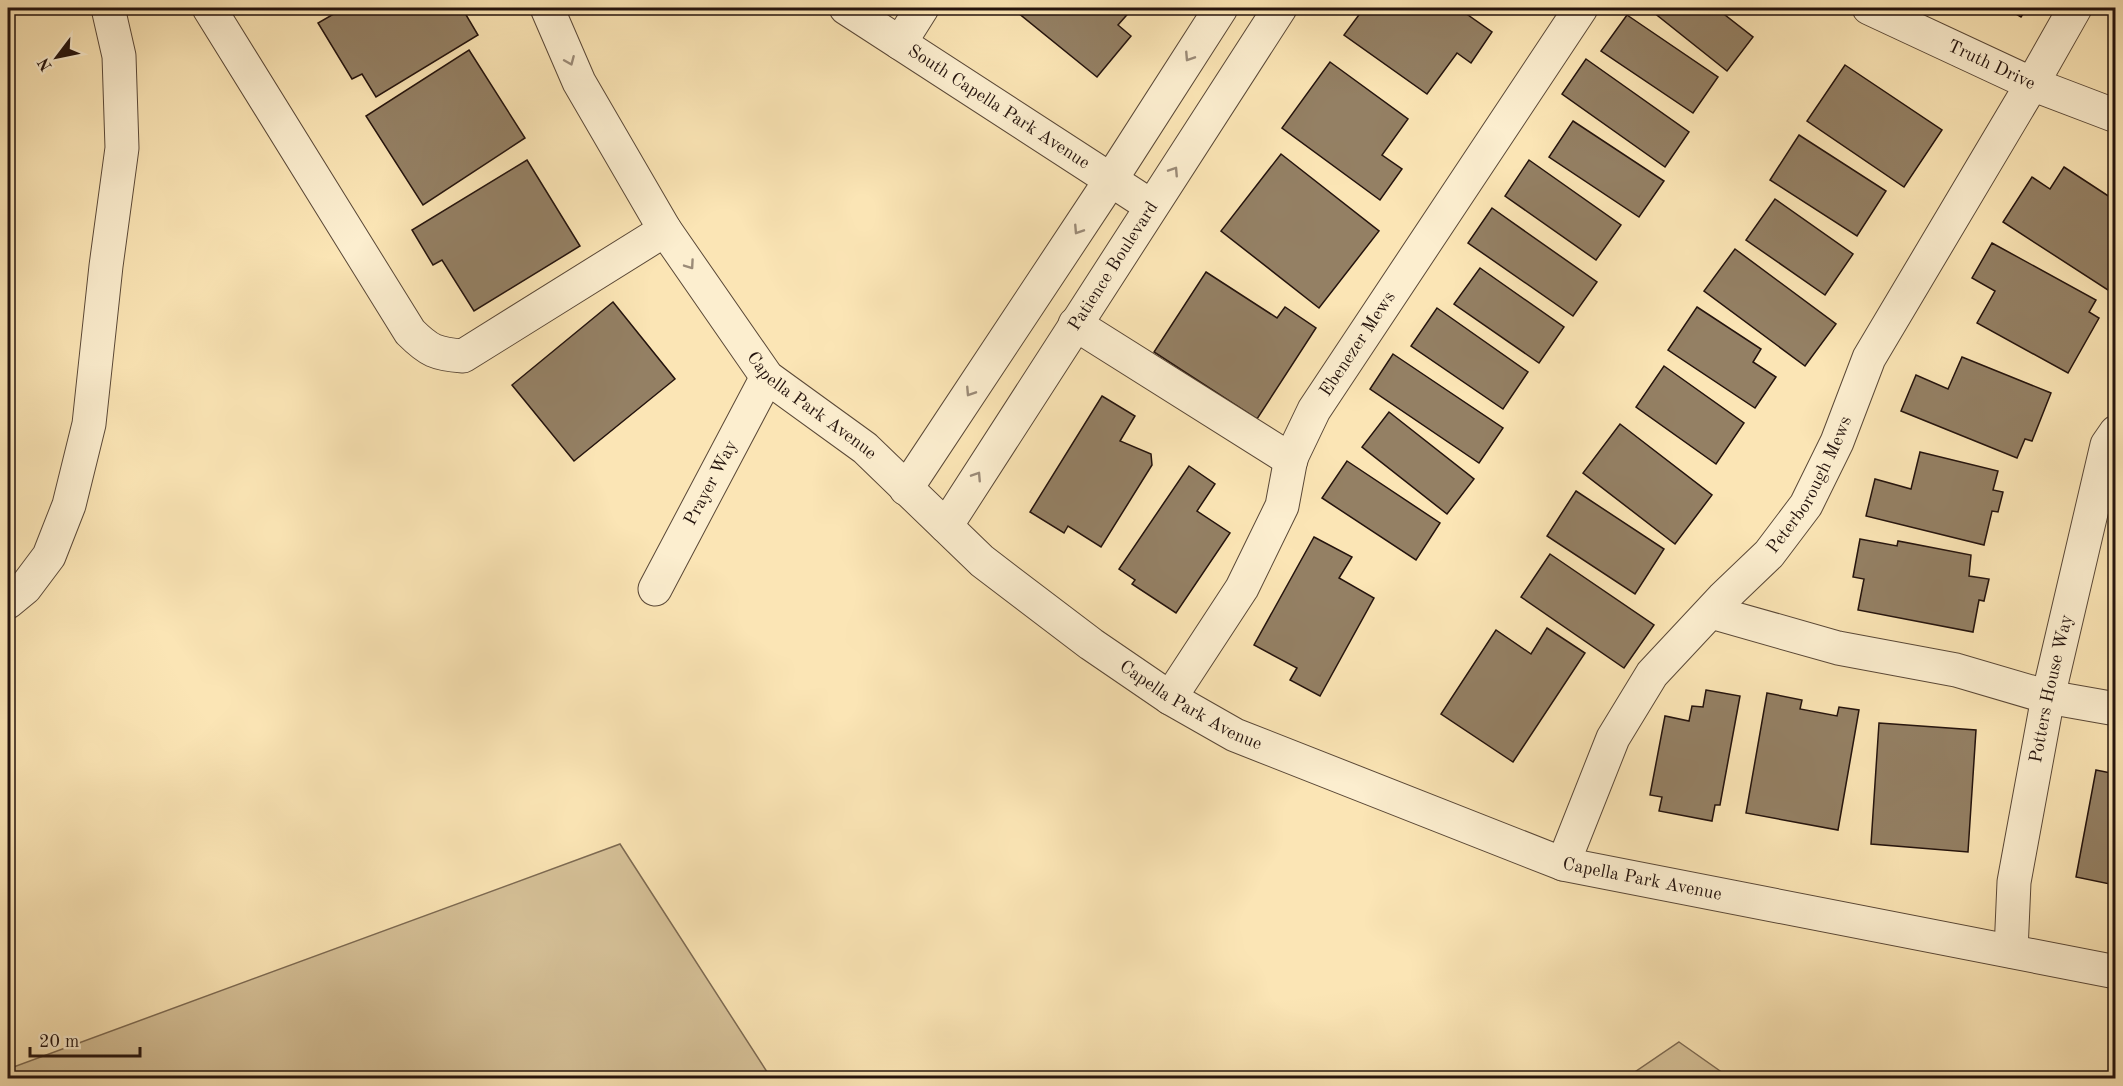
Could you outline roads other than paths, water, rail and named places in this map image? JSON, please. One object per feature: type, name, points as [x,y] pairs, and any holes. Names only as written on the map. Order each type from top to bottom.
[{"type":"street","points":[[8,602],[25,588],[49,556],[69,505],[89,424],[106,266],[122,148],[119,56],[108,8]]},
{"type":"street","points":[[209,8],[410,332],[424,347],[443,354],[463,356],[665,231]]},
{"type":"street","name":"Capella Park Avenue","points":[[547,8],[579,82],[665,231],[767,377],[865,448],[991,568],[1090,644],[1170,698],[1235,735],[1563,864],[2115,972]]},
{"type":"street","name":"South Capella Park Avenue","points":[[846,8],[1151,206]]},
{"type":"street","points":[[900,43],[922,8]]},
{"type":"street","points":[[906,489],[1110,181],[1221,8]]},
{"type":"street","name":"Patience Boulevard","points":[[946,526],[1280,8]]},
{"type":"street","name":"Ebenezer Mews","points":[[1170,698],[1242,588],[1282,506],[1291,460],[1314,410],[1581,8]]},
{"type":"street","name":"Truth Drive","points":[[1869,8],[2032,84],[2115,116]]},
{"type":"street","name":"Peterborough Mews","points":[[1563,864],[1613,738],[1652,674],[1769,554],[1806,506],[1837,441],[1869,358],[2075,8]]},
{"type":"street","points":[[1075,324],[1291,460]]},
{"type":"street","name":"Prayer Way","points":[[655,589],[767,377]]},
{"type":"street","name":"Potters House Way","points":[[2011,951],[2014,882],[2048,697],[2108,445],[2115,432]]},
{"type":"street","points":[[1711,612],[1838,648],[1956,670],[2048,697],[2115,708]]}]
